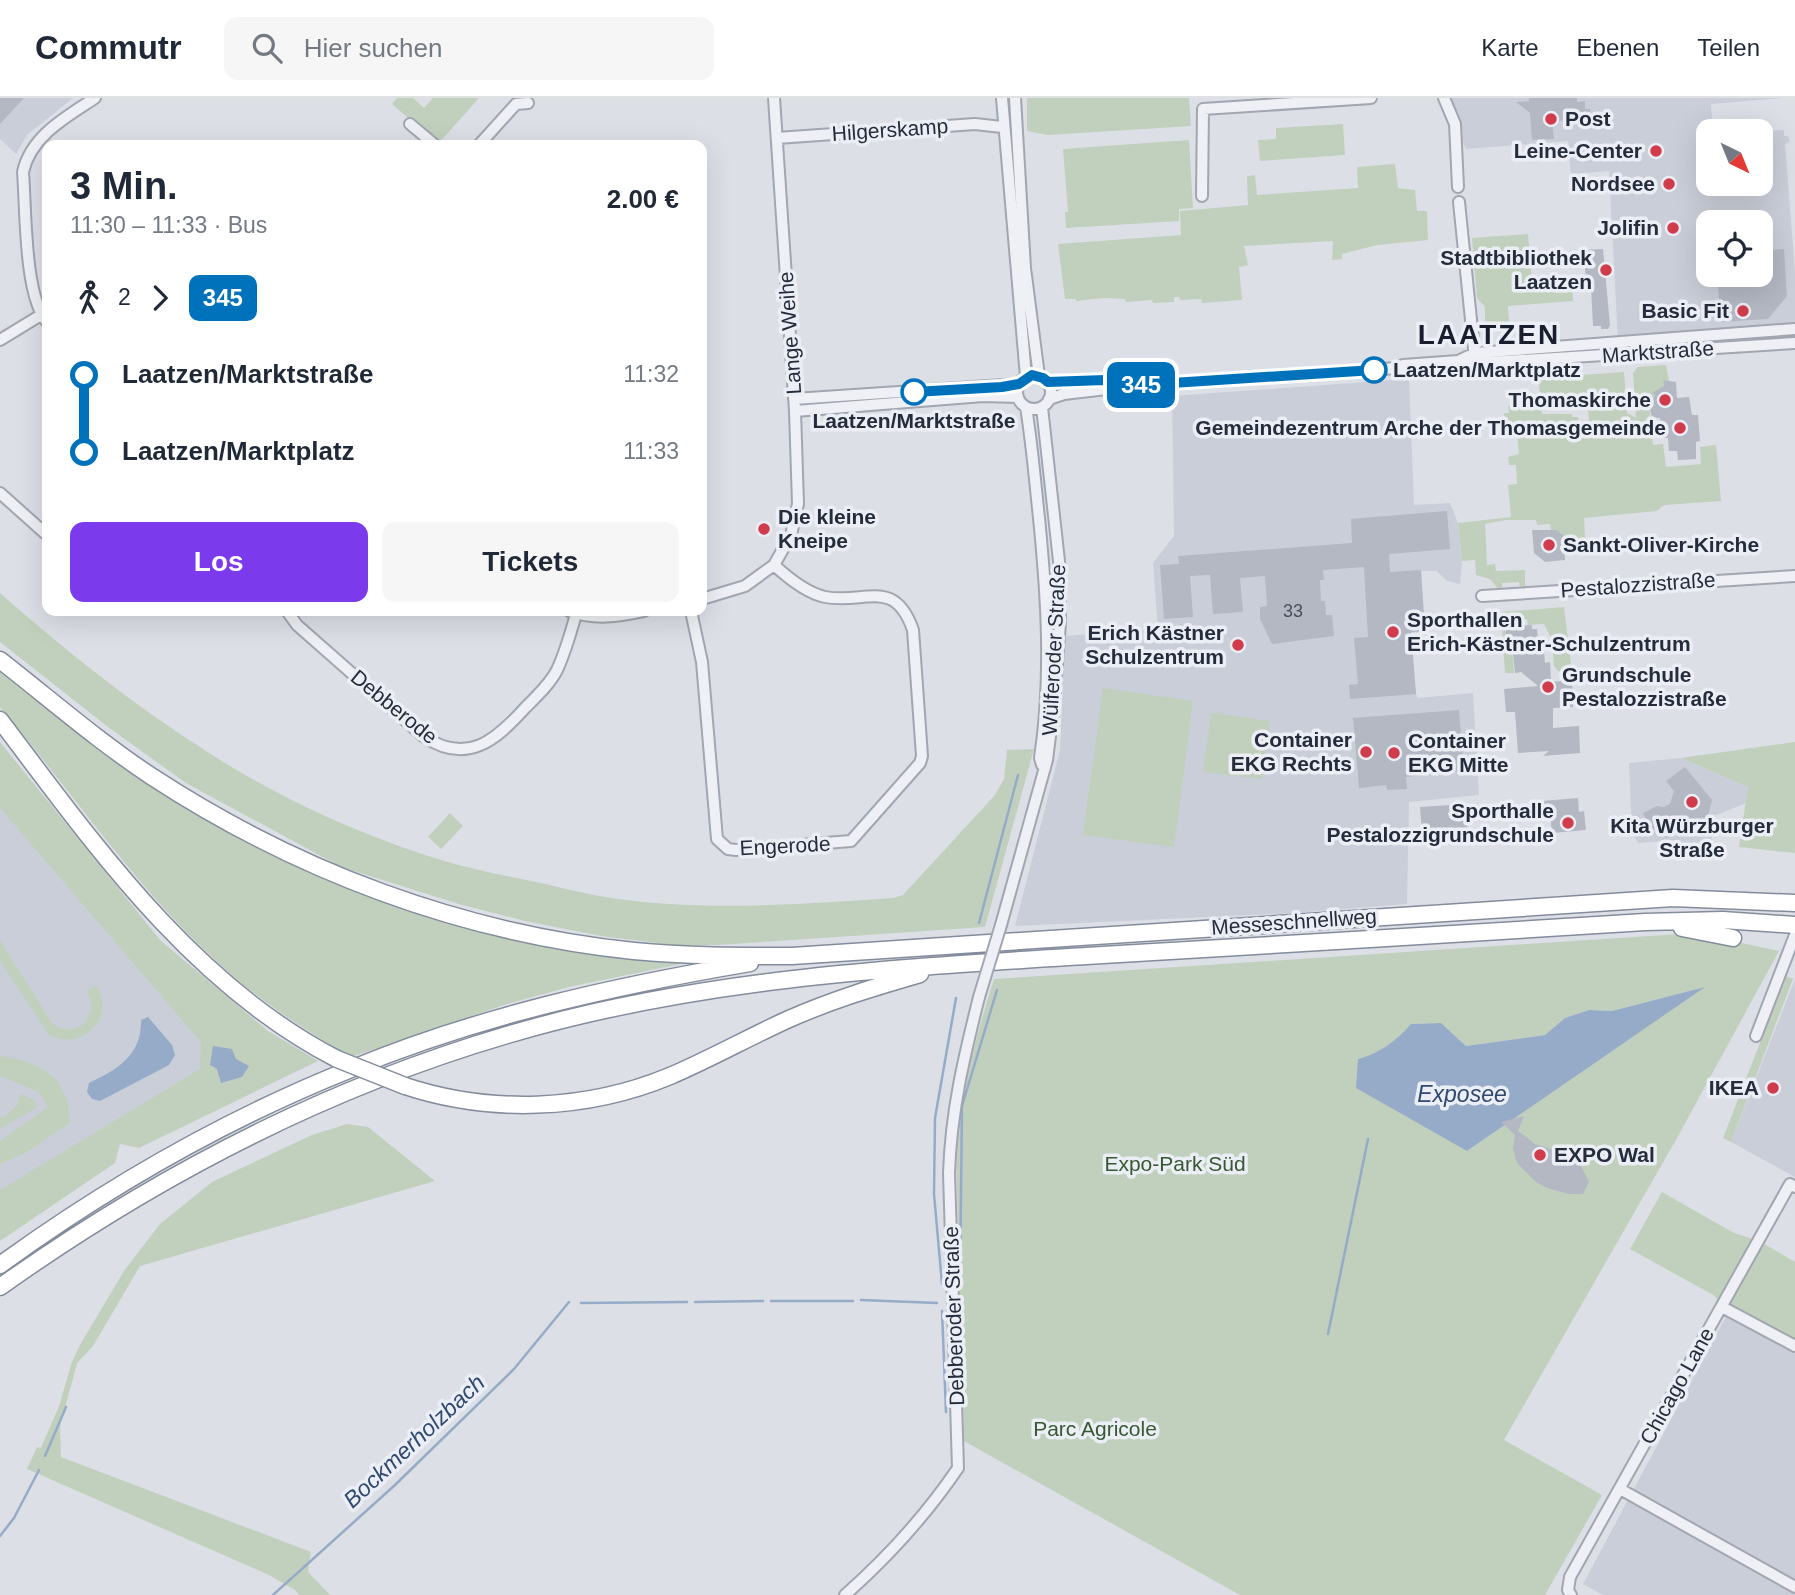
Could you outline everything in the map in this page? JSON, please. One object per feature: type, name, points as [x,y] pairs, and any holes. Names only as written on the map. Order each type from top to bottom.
[{"type":"highway","points":[[0,660],[109,747],[186,798],[277,848],[374,890],[484,924],[596,947],[674,954],[792,956]]},
{"type":"highway","points":[[0,720],[134,891],[190,950],[224,981],[281,1027],[337,1059],[431,1095],[504,1105],[559,1103],[619,1093],[667,1077],[788,1019],[849,994],[949,965]]},
{"type":"highway","points":[[0,730],[27,756]]},
{"type":"highway","name":"Messeschnellweg","points":[[792,956],[1673,898],[1795,903]]},
{"type":"highway","name":"Messeschnellweg","points":[[949,965],[1645,922],[1723,920],[1795,925]]},
{"type":"highway","points":[[1645,922],[1733,938]]},
{"type":"highway","points":[[0,1265],[78,1210],[149,1167],[275,1102],[352,1068],[442,1036],[574,998],[665,978],[792,956]]},
{"type":"highway","points":[[0,1287],[98,1219],[210,1155],[360,1085],[449,1053],[579,1016],[661,998],[798,977],[949,965]]},
{"type":"street","points":[[42,313],[33,293],[23,172],[27,156],[42,136],[95,98]]},
{"type":"street","name":"Lange Weihe","points":[[707,598],[746,586],[774,565],[791,536],[798,504],[795,405],[774,98]]},
{"type":"street","points":[[1002,98],[1002,127],[1023,381],[1018,397]]},
{"type":"street","points":[[795,405],[983,396],[1018,397],[1026,407],[1046,403],[1051,391],[1043,379],[1025,268],[1015,98]]},
{"type":"street","points":[[1202,196],[1203,109],[1371,98]]},
{"type":"street","points":[[1444,98],[1455,124],[1458,187]]},
{"type":"street","points":[[484,140],[516,104],[528,103]]},
{"type":"street","points":[[410,124],[429,140]]},
{"type":"street","name":"Hilgerskamp","points":[[777,138],[975,124],[1002,127]]},
{"type":"street","points":[[1459,202],[1475,358]]},
{"type":"street","points":[[0,340],[42,319]]},
{"type":"street","name":"Marktstraße","points":[[1046,403],[1064,394],[1141,385],[1397,368],[1405,372],[1446,369],[1475,358],[1795,329]]},
{"type":"street","name":"Marktstraße","points":[[1475,358],[1795,343]]},
{"type":"street","points":[[795,405],[1043,379]]},
{"type":"street","name":"Marktstraße","points":[[1043,379],[1105,380],[1141,385]]},
{"type":"street","name":"Wülferoder Straße","points":[[979,997],[1043,768],[1040,758],[1053,637],[1057,533],[1046,403]]},
{"type":"street","name":"Wülferoder Straße","points":[[1026,407],[1053,637]]},
{"type":"street","points":[[0,493],[42,531]]},
{"type":"street","name":"Engerode","points":[[692,616],[702,662],[713,817],[717,839],[728,849],[736,850],[851,841],[920,763],[922,756],[913,630],[905,612],[891,599],[874,594],[824,596],[807,589],[774,565]]},
{"type":"street","name":"Pestalozzistraße","points":[[1482,596],[1795,576]]},
{"type":"street","name":"Debberode","points":[[291,616],[297,625],[423,736],[441,746],[465,749],[492,741],[544,686],[556,671],[572,616]]},
{"type":"street","points":[[1756,1036],[1795,935]]},
{"type":"street","name":"Debberoder Straße","points":[[845,1595],[883,1563],[958,1468],[949,1186],[951,1125],[957,1084],[979,997]]},
{"type":"street","name":"Chicago Lane","points":[[1569,1592],[1570,1577],[1792,1185]]},
{"type":"street","points":[[1722,1307],[1795,1346]]},
{"type":"street","points":[[1620,1489],[1795,1587]]},
{"type":"shaded area","points":[[0,98],[73,98],[27,135],[16,154],[0,139]]},
{"type":"shaded area","points":[[1443,98],[1783,98],[1711,104],[1712,119],[1696,119],[1696,196],[1773,196],[1773,130],[1784,130],[1784,136],[1788,136],[1790,141],[1785,144],[1795,272],[1795,328],[1618,341],[1609,171],[1571,174],[1568,141],[1466,149]]},
{"type":"shaded area","name":"Erich Kästner Schulzentrum","points":[[1409,379],[1414,505],[1450,503],[1458,523],[1462,561],[1460,584],[1447,581],[1437,571],[1421,571],[1425,631],[1411,633],[1416,694],[1418,698],[1473,693],[1479,795],[1409,802],[1407,904],[1294,913],[1015,926],[1060,750],[1065,636],[1158,629],[1153,563],[1174,536],[1172,396]]},
{"type":"shaded area","points":[[1681,758],[1748,787],[1746,803],[1714,816],[1711,848],[1681,858],[1679,840],[1638,843],[1632,832],[1629,763]]},
{"type":"shaded area","points":[[0,762],[200,1004],[205,1071],[0,1197]]},
{"type":"shaded area","name":"IKEA","points":[[1795,979],[1795,1177],[1731,1142]]},
{"type":"shaded area","points":[[1729,1311],[1795,1346],[1795,1595],[1603,1595],[1583,1584]]},
{"type":"green space","points":[[397,98],[413,98],[424,108],[433,98],[479,98],[442,140],[433,140],[392,104]]},
{"type":"green space","points":[[1027,98],[1189,98],[1191,126],[1048,135],[1027,131]]},
{"type":"green space","points":[[1343,124],[1345,155],[1260,161],[1258,140],[1276,139],[1276,128]]},
{"type":"green space","points":[[1189,140],[1193,208],[1179,209],[1179,221],[1066,228],[1065,212],[1068,212],[1063,149]]},
{"type":"green space","points":[[1395,164],[1398,188],[1415,190],[1417,211],[1427,211],[1428,240],[1377,245],[1342,254],[1342,259],[1332,260],[1333,241],[1244,246],[1248,265],[1239,267],[1242,300],[1202,303],[1201,299],[1180,300],[1179,297],[1174,297],[1174,302],[1153,303],[1152,300],[1126,302],[1125,299],[1105,298],[1076,301],[1065,299],[1058,244],[1181,235],[1180,211],[1248,205],[1247,176],[1255,175],[1257,195],[1358,188],[1357,167]]},
{"type":"green space","points":[[1528,234],[1532,280],[1572,277],[1573,301],[1508,306],[1510,335],[1497,331],[1485,321],[1485,307],[1477,298],[1472,238]]},
{"type":"green space","points":[[1666,365],[1669,381],[1663,380],[1664,386],[1653,393],[1655,395],[1649,405],[1653,445],[1663,444],[1666,467],[1701,464],[1700,447],[1716,445],[1721,501],[1664,505],[1657,511],[1584,518],[1585,539],[1564,541],[1564,536],[1557,530],[1551,530],[1550,524],[1537,525],[1536,520],[1506,520],[1485,524],[1487,565],[1495,564],[1496,571],[1525,570],[1525,593],[1521,593],[1519,582],[1502,583],[1503,595],[1490,579],[1476,575],[1475,560],[1462,561],[1458,523],[1511,517],[1508,485],[1517,484],[1516,465],[1509,465],[1508,457],[1519,454],[1517,433],[1505,434],[1504,413],[1509,413],[1508,406],[1541,406],[1542,414],[1572,414],[1572,417],[1578,417],[1579,421],[1589,420],[1591,398],[1541,402],[1538,378],[1624,372],[1627,413],[1636,418],[1633,373],[1638,367]]},
{"type":"green space","points":[[0,593],[74,656],[152,715],[234,769],[294,801],[388,842],[451,863],[612,898],[682,905],[752,906],[893,898],[903,895],[995,795],[1004,779],[1007,750],[1034,749],[985,927],[718,945],[674,945],[601,936],[459,904],[341,867],[186,783],[108,727],[0,642]]},
{"type":"green space","points":[[1564,607],[1572,672],[1558,671],[1554,666],[1552,640],[1544,624],[1528,625],[1527,619],[1522,620],[1522,626],[1505,627],[1507,644],[1512,644],[1514,673],[1505,673],[1501,612]]},
{"type":"green space","points":[[0,671],[52,712],[350,887],[690,962],[569,987],[507,1004],[351,1057],[255,994],[225,969],[164,908],[0,707]]},
{"type":"green space","points":[[1103,688],[1193,701],[1174,847],[1083,835]]},
{"type":"green space","points":[[1211,713],[1270,721],[1262,779],[1203,772]]},
{"type":"green space","points":[[0,742],[161,941],[268,1031],[318,1061],[139,1148],[120,1144],[115,1163],[0,1241],[0,1190],[200,1069],[201,1042],[0,808]]},
{"type":"green space","points":[[1795,742],[1795,853],[1739,847],[1748,787],[1681,758]]},
{"type":"green space","points":[[450,813],[463,826],[441,849],[428,837]]},
{"type":"green space","name":"Expo-Park Süd","points":[[1695,933],[1779,951],[1677,1138],[1504,1440],[1602,1495],[1545,1595],[1240,1595],[964,1441],[956,1152],[965,1086],[994,979]],"holes":[[[1702,988],[1467,1151],[1358,1059],[1387,1046],[1412,1024],[1441,1023],[1466,1046],[1545,1035],[1565,1018],[1589,1010],[1612,1011]]]},
{"type":"green space","points":[[0,940],[51,1022],[59,1028],[72,1029],[85,1023],[92,1005],[87,991],[96,985],[102,997],[102,1009],[93,1028],[73,1039],[49,1035],[0,961]]},
{"type":"green space","points":[[1786,976],[1793,979],[1731,1142],[1723,1138]]},
{"type":"green space","points":[[0,1056],[38,1066],[54,1078],[66,1098],[70,1123],[27,1152],[0,1164],[0,1141],[48,1107],[39,1092],[0,1076]]},
{"type":"green space","points":[[20,1094],[35,1100],[36,1108],[0,1129],[0,1117],[3,1118],[17,1106]]},
{"type":"green space","points":[[347,1124],[368,1127],[435,1181],[140,1266],[93,1346],[77,1363],[60,1427],[61,1457],[311,1552],[308,1572],[330,1595],[299,1595],[269,1575],[27,1469],[37,1447],[41,1448],[59,1406],[80,1345],[124,1271],[160,1224],[212,1182],[312,1135]]},
{"type":"green space","points":[[1662,1192],[1734,1233],[1759,1241],[1795,1262],[1795,1346],[1722,1307],[1715,1296],[1630,1249]]},
{"type":"water","name":"Exposee","points":[[1705,987],[1467,1151],[1356,1088],[1358,1059],[1387,1046],[1411,1024],[1441,1023],[1466,1046],[1545,1035],[1565,1018],[1589,1010],[1612,1011]]},
{"type":"water","points":[[148,1017],[172,1045],[175,1055],[169,1065],[100,1101],[92,1099],[87,1092],[89,1083],[126,1060],[137,1043],[141,1020]]},
{"type":"water","points":[[213,1046],[232,1049],[236,1059],[249,1066],[242,1077],[221,1083],[217,1069],[210,1065]]},
{"type":"building","points":[[0,98],[24,98],[0,124]]},
{"type":"building","name":"Post","points":[[1529,98],[1577,98],[1577,102],[1585,101],[1585,109],[1590,109],[1591,116],[1552,122],[1554,139],[1532,140],[1530,113],[1516,102],[1529,101]]},
{"type":"building","points":[[1603,249],[1610,325],[1608,329],[1593,326],[1591,287],[1587,288],[1583,250]]},
{"type":"building","points":[[1784,249],[1787,296],[1768,319],[1721,322],[1718,287],[1773,287],[1773,250]]},
{"type":"building","name":"Gemeindezentrum Arche der Thomasgemeinde","points":[[1663,380],[1676,382],[1677,398],[1689,397],[1692,415],[1698,415],[1700,441],[1696,442],[1696,459],[1678,460],[1677,451],[1669,451],[1668,438],[1661,438],[1660,418],[1652,418],[1649,405],[1655,395],[1652,393],[1664,386]]},
{"type":"building","points":[[1447,511],[1450,549],[1389,554],[1390,572],[1421,570],[1425,631],[1411,632],[1416,694],[1350,699],[1349,685],[1358,684],[1354,638],[1368,637],[1364,567],[1323,570],[1324,580],[1320,580],[1321,601],[1325,601],[1326,615],[1332,615],[1334,636],[1272,644],[1260,619],[1260,607],[1267,606],[1265,576],[1240,578],[1243,612],[1213,614],[1210,575],[1190,576],[1193,617],[1164,619],[1160,565],[1179,564],[1178,556],[1352,543],[1351,519]]},
{"type":"building","name":"Sankt-Oliver-Kirche","points":[[1532,530],[1557,530],[1564,536],[1565,560],[1545,562],[1534,553]]},
{"type":"building","name":"Grundschule Pestalozzistraße","points":[[1532,625],[1532,629],[1537,629],[1538,641],[1543,640],[1545,663],[1550,662],[1551,682],[1572,680],[1573,707],[1553,708],[1553,728],[1579,726],[1580,753],[1543,756],[1549,751],[1518,753],[1515,712],[1506,712],[1504,689],[1538,686],[1521,672],[1515,673],[1512,644],[1507,645],[1505,627]]},
{"type":"building","points":[[1459,710],[1464,771],[1406,777],[1407,789],[1387,790],[1386,785],[1359,788],[1353,718]]},
{"type":"building","name":"Kita Würzburger Straße","points":[[1685,767],[1712,800],[1708,816],[1666,838],[1660,827],[1652,831],[1643,813],[1657,806],[1670,804],[1674,791],[1666,781]]},
{"type":"building","name":"Sporthalle Pestalozzigrundschule","points":[[1578,798],[1579,812],[1584,811],[1586,830],[1552,833],[1550,814],[1543,815],[1542,801]]},
{"type":"building","points":[[1466,804],[1468,839],[1423,843],[1420,807]]},
{"type":"building","name":"EXPO Wal","points":[[1524,1116],[1518,1131],[1535,1144],[1563,1153],[1581,1166],[1589,1182],[1583,1194],[1569,1194],[1547,1188],[1536,1182],[1517,1163],[1513,1149],[1515,1135],[1501,1122]]},
{"type":"waterway","name":"Bockmerholzbach","points":[[979,923],[1018,775]]},
{"type":"waterway","points":[[960,1284],[962,1106],[997,990]]},
{"type":"waterway","name":"Bockmerholzbach","points":[[942,1284],[934,1194],[935,1118],[956,998]]},
{"type":"waterway","points":[[1328,1334],[1368,1139]]},
{"type":"waterway","name":"Bockmerholzbach","points":[[861,1300],[937,1303]]},
{"type":"waterway","name":"Bockmerholzbach","points":[[695,1302],[763,1301]]},
{"type":"waterway","name":"Bockmerholzbach","points":[[771,1301],[853,1301]]},
{"type":"waterway","name":"Bockmerholzbach","points":[[273,1595],[395,1485],[514,1369],[569,1302]]},
{"type":"waterway","name":"Bockmerholzbach","points":[[581,1303],[687,1302]]},
{"type":"waterway","points":[[942,1311],[946,1412]]},
{"type":"waterway","points":[[45,1456],[66,1407]]},
{"type":"waterway","points":[[0,1536],[14,1518],[39,1470]]},
{"type":"bus line","name":"345","points":[[914,392],[1002,387],[1019,384],[1032,375],[1048,382],[1105,380],[1141,385],[1374,370]]},
{"type":"place","name":"Post","points":[[1551,119]]},
{"type":"place","name":"Leine-Center","points":[[1656,151]]},
{"type":"place","name":"Nordsee","points":[[1669,184]]},
{"type":"place","name":"Jolifin","points":[[1673,228]]},
{"type":"place","name":"Stadtbibliothek Laatzen","points":[[1606,270]]},
{"type":"place","name":"Basic Fit","points":[[1743,311]]},
{"type":"place","name":"Laatzen/Marktplatz","points":[[1374,370]]},
{"type":"place","name":"Laatzen/Marktstraße","points":[[914,392]]},
{"type":"place","name":"Thomaskirche","points":[[1665,400]]},
{"type":"place","name":"Gemeindezentrum Arche der Thomasgemeinde","points":[[1680,428]]},
{"type":"place","name":"Die kleine Kneipe","points":[[764,529]]},
{"type":"place","name":"Sankt-Oliver-Kirche","points":[[1549,545]]},
{"type":"place","name":"Sporthallen Erich-Kästner-Schulzentrum","points":[[1393,632]]},
{"type":"place","name":"Erich Kästner Schulzentrum","points":[[1238,645]]},
{"type":"place","name":"Grundschule Pestalozzistraße","points":[[1548,687]]},
{"type":"place","name":"Container EKG Rechts","points":[[1366,752]]},
{"type":"place","name":"Container EKG Mitte","points":[[1394,753]]},
{"type":"place","name":"Kita Würzburger Straße","points":[[1692,802]]},
{"type":"place","name":"Sporthalle Pestalozzigrundschule","points":[[1568,823]]},
{"type":"place","name":"IKEA","points":[[1773,1088]]},
{"type":"place","name":"EXPO Wal","points":[[1540,1155]]},
{"type":"district","name":"LAATZEN","points":[[1489,334]]},
{"type":"park label","name":"Parc Agricole","points":[[1095,1429]]}]
